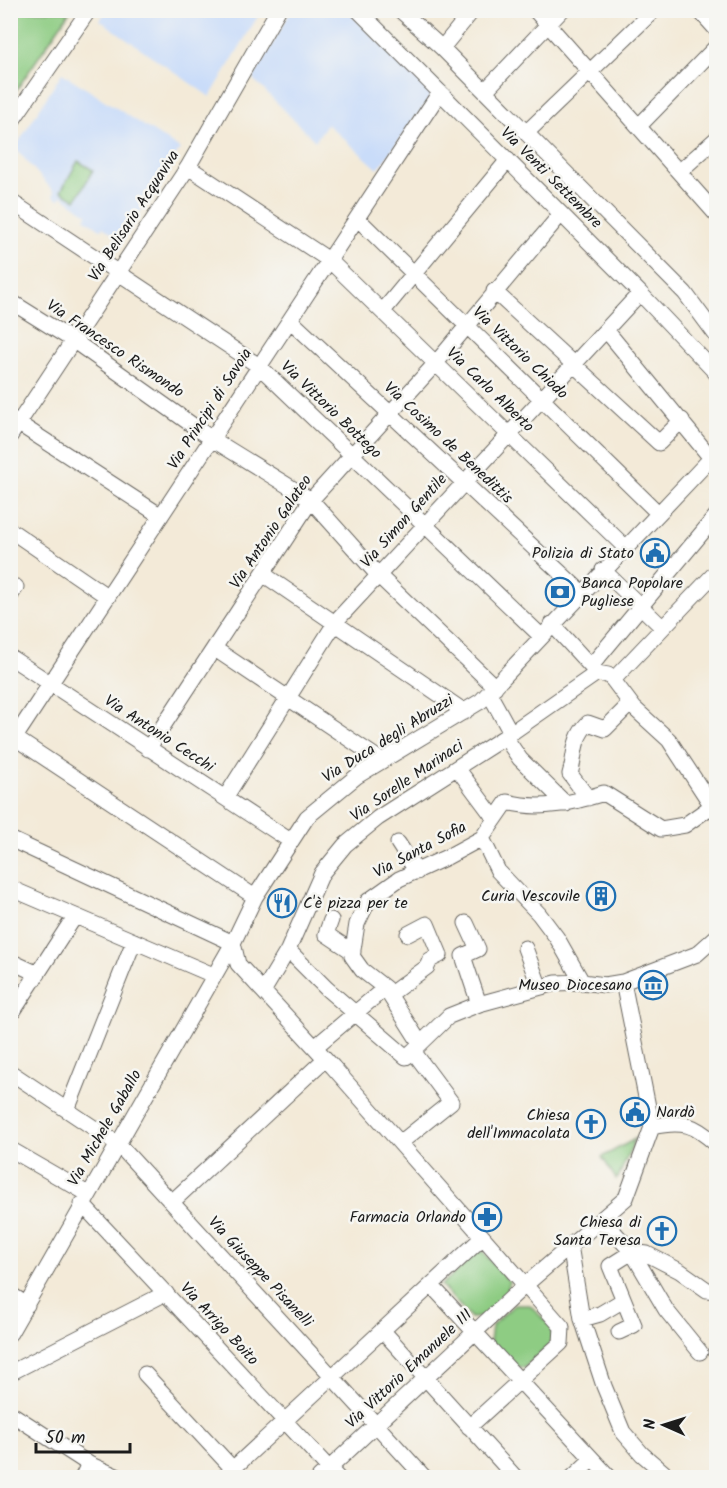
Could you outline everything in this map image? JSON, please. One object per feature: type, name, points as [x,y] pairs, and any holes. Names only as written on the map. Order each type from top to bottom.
[{"type":"street","points":[[10,124],[89,10]]},
{"type":"street","name":"Via Belisario Acquaviva","points":[[13,426],[74,341],[188,167],[279,10]]},
{"type":"street","name":"Via Venti Settembre","points":[[358,10],[717,373]]},
{"type":"street","name":"Via Venti Settembre","points":[[400,10],[442,48],[685,293],[717,335]]},
{"type":"street","points":[[442,48],[473,10]]},
{"type":"street","points":[[535,10],[717,214]]},
{"type":"street","points":[[484,91],[562,10]]},
{"type":"street","points":[[526,133],[654,10]]},
{"type":"street","points":[[699,10],[717,29]]},
{"type":"street","points":[[639,126],[717,47]]},
{"type":"street","name":"Via Principi di Savoia","points":[[13,742],[440,92]]},
{"type":"street","points":[[679,172],[717,140]]},
{"type":"street","points":[[383,311],[508,160]]},
{"type":"street","name":"Via Carlo Alberto","points":[[188,167],[329,260],[625,547]]},
{"type":"street","name":"Via Vittorio Bottego","points":[[10,201],[259,366],[541,636]]},
{"type":"street","name":"Via Antonio Galateo","points":[[148,749],[311,500],[436,363],[494,291],[561,214]]},
{"type":"street","name":"Via Vittorio Chiodo","points":[[357,218],[658,513]]},
{"type":"street","points":[[494,291],[575,363],[659,443],[682,420]]},
{"type":"street","name":"Via Simon Gentile","points":[[225,798],[335,623],[424,524],[640,293]]},
{"type":"street","name":"Via Francesco Rismondo","points":[[10,301],[74,341],[212,439],[311,500],[378,575],[492,690],[508,735],[520,759],[566,804]]},
{"type":"street","name":"Via Cosimo de Benedittis","points":[[290,320],[581,592]]},
{"type":"street","points":[[606,330],[714,455]]},
{"type":"street","points":[[13,426],[161,516]]},
{"type":"street","name":"Via Duca degli Abruzzi","points":[[233,943],[255,897],[289,840],[307,817],[329,797],[382,761],[465,712],[492,690],[581,592],[714,455]]},
{"type":"street","name":"Via Sorelle Marinaci","points":[[264,990],[288,950],[322,873],[345,845],[378,818],[508,735],[594,670],[641,607],[717,516]]},
{"type":"street","points":[[10,530],[108,597]]},
{"type":"street","points":[[603,570],[662,627]]},
{"type":"street","points":[[613,680],[717,572]]},
{"type":"street","points":[[263,574],[465,712]]},
{"type":"street","points":[[552,624],[594,670],[608,675],[630,704],[669,740],[715,807],[685,825],[661,829],[642,820],[604,793],[566,804],[528,808],[507,802],[482,838],[498,871],[539,914],[582,982]]},
{"type":"street","points":[[215,649],[382,761]]},
{"type":"street","name":"Via Antonio Cecchi","points":[[10,657],[289,840]]},
{"type":"street","points":[[588,798],[570,774],[572,754],[581,730],[588,723],[605,729],[630,704]]},
{"type":"street","points":[[13,742],[255,897]]},
{"type":"street","points":[[457,768],[495,819]]},
{"type":"street","name":"Via Santa Sofia","points":[[353,952],[357,924],[368,901],[399,879],[482,838]]},
{"type":"street","points":[[10,839],[233,943],[238,964],[264,990],[467,1218],[562,1328],[561,1343],[469,1427]]},
{"type":"street","points":[[398,843],[417,872]]},
{"type":"street","points":[[10,888],[213,975]]},
{"type":"street","points":[[10,1016],[75,916]]},
{"type":"street","points":[[331,920],[326,934],[353,952],[352,956],[362,970],[387,992],[451,1102],[399,1143]]},
{"type":"street","points":[[466,923],[478,949],[464,956],[479,1004]]},
{"type":"street","points":[[172,1202],[320,1053],[357,1012],[427,967],[429,960],[440,955],[427,924],[408,934]]},
{"type":"street","points":[[288,950],[327,989],[357,1012],[406,1057],[449,1016],[479,1004],[539,984],[582,982],[605,985],[623,982],[697,954],[717,937]]},
{"type":"street","points":[[67,1110],[134,941]]},
{"type":"street","name":"Via Michele Gaballo","points":[[10,1333],[233,943]]},
{"type":"street","points":[[525,948],[539,984]]},
{"type":"street","points":[[10,960],[38,974]]},
{"type":"street","points":[[623,982],[652,1127],[673,1122],[699,1129],[717,1144]]},
{"type":"street","name":"Via Giuseppe Pisanelli","points":[[10,1072],[118,1144],[425,1478]]},
{"type":"street","name":"Via Vittorio Emanuele III","points":[[329,1474],[376,1425],[524,1286],[626,1198],[652,1127]]},
{"type":"street","name":"Via Arrigo Boito","points":[[10,1149],[85,1199],[166,1293],[285,1420],[329,1474]]},
{"type":"street","points":[[602,1219],[632,1252],[666,1311],[700,1352]]},
{"type":"street","points":[[146,1374],[228,1473],[483,1237]]},
{"type":"street","points":[[570,1245],[582,1319],[604,1386],[623,1431],[642,1454],[670,1478]]},
{"type":"street","points":[[619,1332],[634,1325],[610,1266],[632,1252],[647,1254],[693,1278],[707,1290],[717,1291]]},
{"type":"street","points":[[431,1285],[610,1478]]},
{"type":"street","points":[[10,1374],[166,1293]]},
{"type":"street","points":[[10,1294],[27,1305]]},
{"type":"street","points":[[582,1319],[600,1314],[622,1300]]},
{"type":"street","points":[[382,1330],[516,1478]]},
{"type":"street","points":[[10,1413],[85,1471],[121,1478]]},
{"type":"street","points":[[573,1478],[592,1458]]},
{"type":"shaded area","points":[[106,11],[261,11],[210,97],[100,20]]},
{"type":"shaded area","points":[[291,11],[347,11],[433,94],[378,169],[327,124],[315,141],[253,79]]},
{"type":"shaded area","points":[[62,73],[180,149],[122,241],[103,227],[101,229],[85,219],[87,214],[62,196],[59,200],[53,196],[54,192],[15,148]]},
{"type":"green space","points":[[10,11],[70,11],[11,98],[10,98]]},
{"type":"green space","points":[[78,161],[93,170],[76,200],[61,191]]},
{"type":"green space","points":[[635,1139],[618,1178],[616,1179],[602,1157]]},
{"type":"green space","points":[[481,1250],[509,1281],[508,1293],[484,1317],[471,1318],[441,1285]]},
{"type":"green space","points":[[514,1305],[530,1305],[552,1328],[551,1344],[524,1368],[511,1365],[490,1342],[492,1325]]},
{"type":"place","name":"Polizia di Stato","points":[[655,553]]},
{"type":"place","name":"Banca Popolare Pugliese","points":[[560,592]]},
{"type":"place","name":"Curia Vescovile","points":[[601,896]]},
{"type":"place","name":"C'è pizza per te","points":[[282,903]]},
{"type":"place","name":"Museo Diocesano","points":[[653,985]]},
{"type":"place","name":"Nardò","points":[[635,1112]]},
{"type":"place","name":"Chiesa dell'Immacolata","points":[[591,1124]]},
{"type":"place","name":"Farmacia Orlando","points":[[487,1217]]},
{"type":"place","name":"Chiesa di Santa Teresa","points":[[662,1231]]}]
